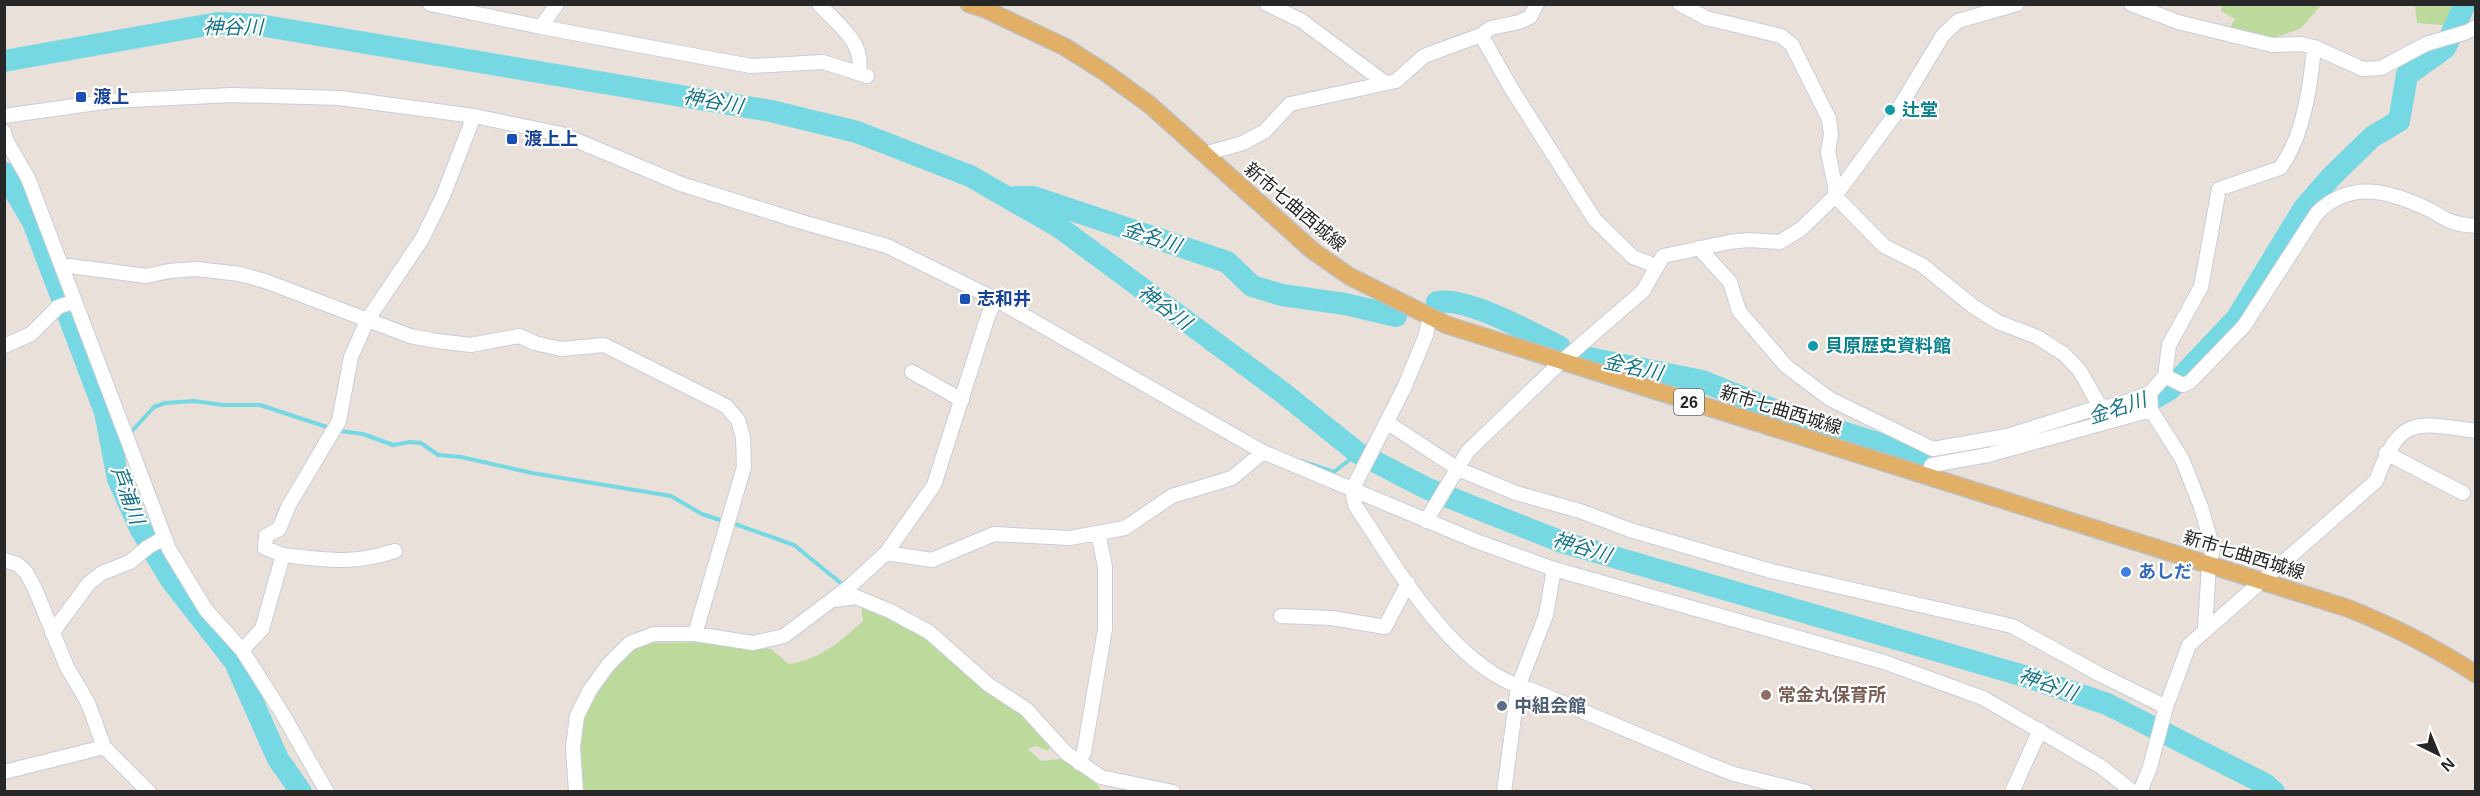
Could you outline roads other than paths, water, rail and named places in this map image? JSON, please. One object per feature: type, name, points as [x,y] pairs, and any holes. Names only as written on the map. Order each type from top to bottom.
[{"type":"main road","name":"新市七曲西城線","points":[[969,4],[1065,47],[1106,73],[1150,105],[1313,251],[1349,276],[1447,326],[2347,608],[2395,627],[2437,649],[2475,674]]},
{"type":"street","points":[[430,4],[751,66],[823,62],[863,75],[858,46],[819,4]]},
{"type":"street","points":[[541,27],[557,4]]},
{"type":"street","points":[[1267,4],[1302,21],[1384,82]]},
{"type":"street","points":[[1204,154],[1243,143],[1265,131],[1290,104],[1396,81],[1424,57],[1481,35],[1491,28],[1519,22],[1530,17],[1537,4]]},
{"type":"street","points":[[1680,4],[1706,18],[1781,36],[1792,45],[1829,118],[1831,134],[1828,152],[1835,196],[1884,246],[1922,265],[1974,307],[1998,322],[2037,337],[2064,354],[2080,371],[2099,405],[2107,407],[2123,404],[2150,393],[2165,376],[2169,345],[2201,287],[2218,189],[2280,168],[2295,141],[2311,79],[2314,47]]},
{"type":"street","points":[[2131,4],[2178,22],[2271,45],[2301,44],[2314,47],[2363,69],[2382,68],[2438,39],[2475,27]]},
{"type":"street","points":[[1426,521],[1468,451],[1561,362],[1643,291],[1663,256],[1749,240],[1780,242],[1801,229],[1835,196],[1894,116],[1943,35],[1958,21],[2016,5]]},
{"type":"street","points":[[1481,35],[1511,88],[1595,220],[1633,257],[1656,266]]},
{"type":"street","points":[[4,116],[111,101],[232,94],[340,98],[474,116],[561,134],[681,184],[887,246],[995,299],[1263,452],[1354,487],[1426,521],[1554,569],[1884,662],[1983,698],[2100,766],[2133,792]]},
{"type":"street","points":[[395,551],[368,559],[343,562],[283,555],[265,548],[266,536],[279,529],[289,505],[339,421],[351,357],[368,319],[422,239],[443,196],[474,116]]},
{"type":"street","points":[[4,132],[6,140],[28,178],[62,268],[66,304],[155,543],[207,610],[242,650],[282,713],[327,792]]},
{"type":"street","points":[[2165,376],[2183,386],[2201,372],[2244,326],[2317,213],[2329,201],[2355,191],[2380,191],[2398,196],[2452,222],[2475,226]]},
{"type":"street","points":[[1699,248],[1730,282],[1739,311],[1786,366],[1830,399],[1933,449],[2007,436],[2093,409],[2099,405]]},
{"type":"street","points":[[62,268],[69,266],[147,276],[169,271],[196,269],[240,274],[265,281],[410,336],[471,345],[519,336],[535,343],[561,349],[604,345],[726,406],[738,420],[743,437],[744,467],[695,634]]},
{"type":"street","points":[[576,792],[573,747],[577,717],[590,690],[608,664],[630,643],[654,633],[695,634],[753,643],[784,636],[834,600],[886,553],[934,485],[995,299]]},
{"type":"street","points":[[4,346],[31,334],[66,304]]},
{"type":"street","points":[[1429,317],[1426,335],[1388,423],[1377,439],[1354,487],[1355,505],[1408,583],[1449,637],[1483,665],[1518,687],[1532,690],[1734,774],[1806,792]]},
{"type":"street","points":[[912,372],[962,400]]},
{"type":"street","points":[[2150,393],[2151,410],[2182,459],[2201,507],[2213,549],[2209,565],[2205,628]]},
{"type":"street","points":[[1927,475],[1932,465],[1988,455],[2151,410]]},
{"type":"street","points":[[1388,423],[1458,469],[1516,493],[1580,511],[1630,530],[1771,571],[2012,626],[2098,674],[2166,707]]},
{"type":"street","points":[[2140,792],[2150,766],[2166,707],[2189,645],[2205,628],[2263,582],[2376,481],[2386,453],[2403,430],[2419,426],[2475,431]]},
{"type":"street","points":[[886,553],[932,561],[994,534],[1070,538],[1125,528],[1172,496],[1232,478],[1263,452]]},
{"type":"street","points":[[2386,453],[2463,493]]},
{"type":"street","points":[[1079,763],[1084,752],[1105,629],[1105,567],[1098,533]]},
{"type":"street","points":[[52,633],[89,583],[102,573],[130,562],[155,543]]},
{"type":"street","points":[[242,650],[262,628],[283,555]]},
{"type":"street","points":[[4,560],[17,564],[26,572],[67,667],[88,703],[104,747],[149,792]]},
{"type":"street","points":[[1503,792],[1518,687],[1546,615],[1554,569]]},
{"type":"street","points":[[1281,616],[1332,618],[1385,627],[1408,583]]},
{"type":"street","points":[[834,600],[856,597],[929,632],[989,685],[1026,709],[1066,753],[1101,777],[1173,792]]},
{"type":"street","points":[[2012,792],[2040,730]]},
{"type":"street","points":[[4,772],[104,747]]},
{"type":"waterway","name":"金名川","points":[[2052,427],[2128,409],[2170,389],[2237,318],[2304,208],[2331,177],[2372,137],[2399,121],[2407,75],[2445,48],[2465,4]]},
{"type":"waterway","name":"神谷川","points":[[4,61],[218,23],[259,25],[771,111],[857,132],[970,176],[1059,227],[1282,392],[1358,453],[1428,489],[1562,542],[2031,678],[2107,704],[2265,784],[2274,792]]},
{"type":"waterway","name":"芦浦川","points":[[4,173],[33,222],[105,412],[118,479],[140,528],[171,580],[235,662],[278,759],[301,792]]},
{"type":"waterway","name":"金名川","points":[[1016,197],[1033,197],[1227,262],[1252,286],[1282,295],[1345,304],[1396,316]]},
{"type":"waterway","name":"金名川","points":[[1437,302],[1450,302],[1482,310],[1560,347]]},
{"type":"waterway","name":"金名川","points":[[1584,357],[1702,381],[1779,412],[1912,454],[1959,451]]},
{"type":"waterway","points":[[132,431],[154,407],[165,403],[194,401],[223,405],[260,405],[330,428]]},
{"type":"waterway","points":[[340,431],[363,434],[393,445],[421,443],[438,455],[461,457],[532,473],[671,496],[702,514],[720,520]]},
{"type":"waterway","points":[[110,437],[122,436]]},
{"type":"waterway","points":[[1301,461],[1334,472],[1358,453]]},
{"type":"waterway","points":[[732,523],[794,545],[842,584]]},
{"type":"place","name":"渡上","points":[[81,97]]},
{"type":"place","name":"辻堂","points":[[1890,110]]},
{"type":"place","name":"渡上上","points":[[512,139]]},
{"type":"place","name":"志和井","points":[[965,299]]},
{"type":"place","name":"貝原歴史資料館","points":[[1813,346]]},
{"type":"place","name":"あしだ","points":[[2126,572]]},
{"type":"place","name":"常金丸保育所","points":[[1766,695]]},
{"type":"place","name":"中組会館","points":[[1502,706]]}]
